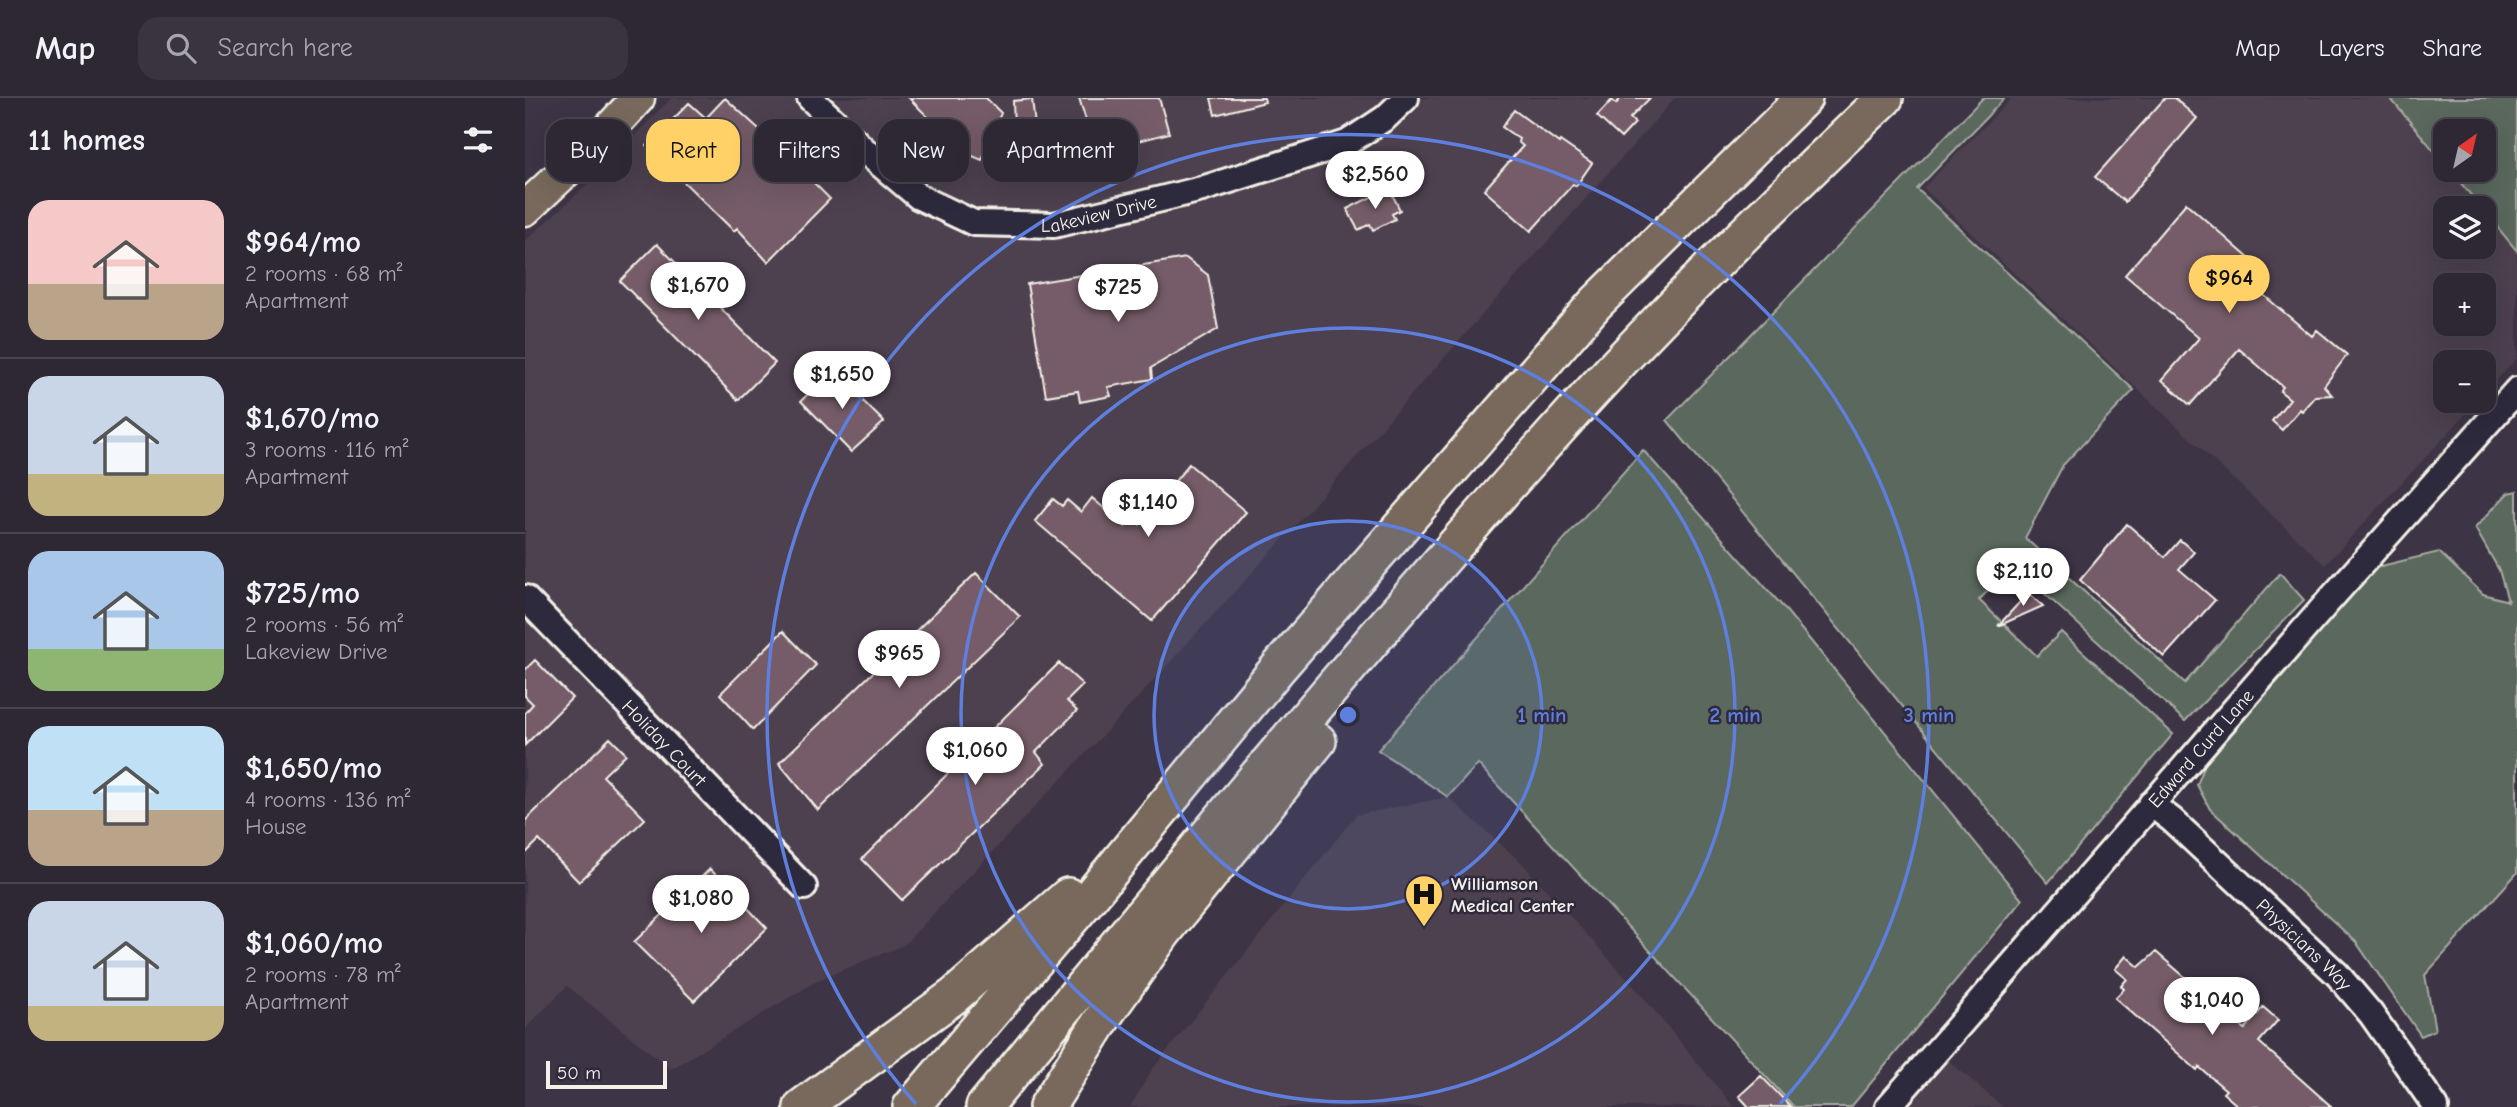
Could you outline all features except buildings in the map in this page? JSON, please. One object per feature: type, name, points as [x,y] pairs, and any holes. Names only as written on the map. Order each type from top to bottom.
[{"type":"highway","points":[[911,1107],[1088,899],[1279,667],[1595,304],[1804,98]]},
{"type":"highway","points":[[984,1107],[1367,644],[1590,395],[1747,230],[1885,98]]},
{"type":"highway","points":[[1047,1107],[1104,1016],[1163,933],[1324,734],[1367,644]]},
{"type":"highway","points":[[802,1107],[954,996],[1075,890],[1154,795],[1279,667]]},
{"type":"main road","points":[[525,209],[604,135],[638,98]]},
{"type":"street","name":"Lakeview Drive","points":[[810,98],[874,159],[919,197],[974,223],[1053,225],[1202,189],[1347,143],[1385,118],[1406,98]]},
{"type":"street","name":"Edward Curd Lane","points":[[1888,1107],[2151,804],[2517,390]]},
{"type":"street","name":"Holiday Court","points":[[525,598],[804,887]]},
{"type":"street","name":"Physicians Way","points":[[2151,804],[2172,820],[2337,974],[2371,1014],[2436,1107]]},
{"type":"shaded area","points":[[671,98],[1675,98],[1302,518],[1119,718],[904,945],[820,979],[671,1069],[567,986],[525,1029],[525,241],[590,182],[632,182],[632,138],[646,124],[646,182],[740,182],[740,119],[651,119]]},
{"type":"shaded area","points":[[2012,98],[2402,98],[2433,133],[2433,182],[2475,182],[2488,196],[2433,196],[2433,259],[2496,259],[2496,206],[2517,230],[2517,358],[2496,381],[2496,350],[2433,350],[2433,413],[2467,413],[2325,565],[1923,188]]},
{"type":"shaded area","name":"Williamson Medical Center","points":[[1448,797],[1523,864],[1639,992],[1734,1107],[1130,1107],[1151,1071],[1356,815]]},
{"type":"shaded area","points":[[1948,1060],[2003,1107],[1906,1107]]},
{"type":"green space","points":[[1983,98],[2005,98],[1917,189],[2134,390],[2063,465],[2025,538],[2185,683],[2280,573],[2304,600],[2185,721],[2013,565],[1979,600],[2037,656],[2061,632],[2173,734],[2048,883],[1667,420]]},
{"type":"green space","points":[[2390,98],[2517,98],[2517,251],[2496,226],[2496,196],[2472,196],[2460,182],[2496,182],[2496,119],[2433,119],[2433,150]]},
{"type":"green space","points":[[1643,450],[1784,608],[2022,900],[1851,1107],[1794,1107],[1478,764],[1448,797],[1378,750]]},
{"type":"green space","points":[[2517,491],[2517,873],[2425,975],[2435,1030],[2421,1036],[2356,942],[2210,809],[2197,785],[2207,759],[2369,569],[2439,552],[2483,594],[2508,601],[2499,570],[2475,528],[2508,493]]},
{"type":"place","name":"Williamson Medical Center","points":[[1424,928]]}]
